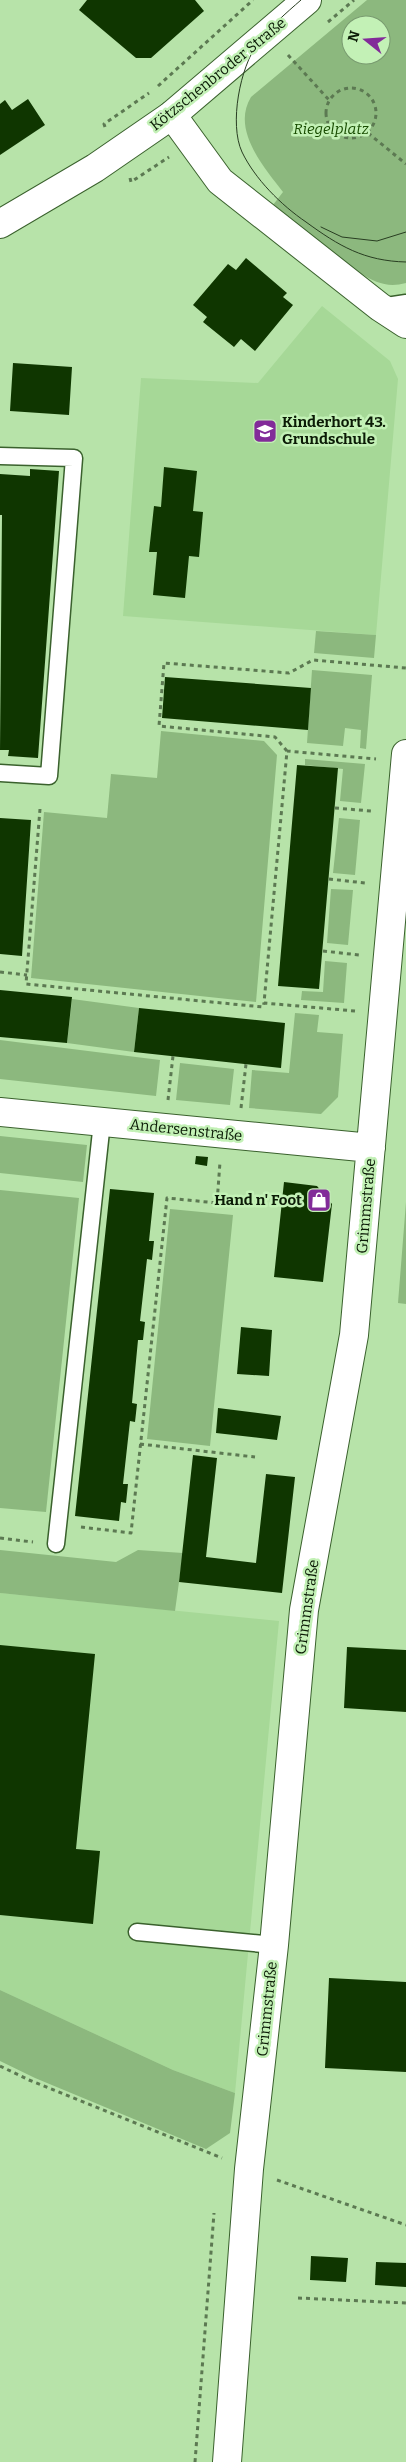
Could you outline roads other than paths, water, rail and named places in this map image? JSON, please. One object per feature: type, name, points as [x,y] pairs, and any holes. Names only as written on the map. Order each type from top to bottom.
[{"type":"street","name":"Kötzschenbroder Straße","points":[[0,224],[117,152],[172,115],[307,0]]},
{"type":"street","points":[[172,115],[220,181],[393,305],[406,324]]},
{"type":"street","name":"Grimmstraße","points":[[227,2462],[249,2169],[274,1945],[304,1610],[354,1334],[406,758]]},
{"type":"street","name":"Andersenstraße","points":[[0,1112],[371,1148]]},
{"type":"lane","points":[[0,456],[74,458],[49,776],[0,773]]},
{"type":"lane","points":[[56,1544],[102,1122]]},
{"type":"lane","points":[[137,1932],[274,1945]]},
{"type":"tram line","points":[[301,0],[278,20],[263,37],[246,66],[238,96],[236,127],[242,152],[261,182],[287,208],[318,231],[353,251],[377,259],[406,262]]},
{"type":"tram line","points":[[321,227],[342,237],[377,241],[406,232]]},
{"type":"place","name":"Kinderhort 43. Grundschule","points":[[265,431]]},
{"type":"place","name":"Hand n' Foot","points":[[319,1200]]},
{"type":"park label","name":"Riegelplatz","points":[[331,129]]}]
